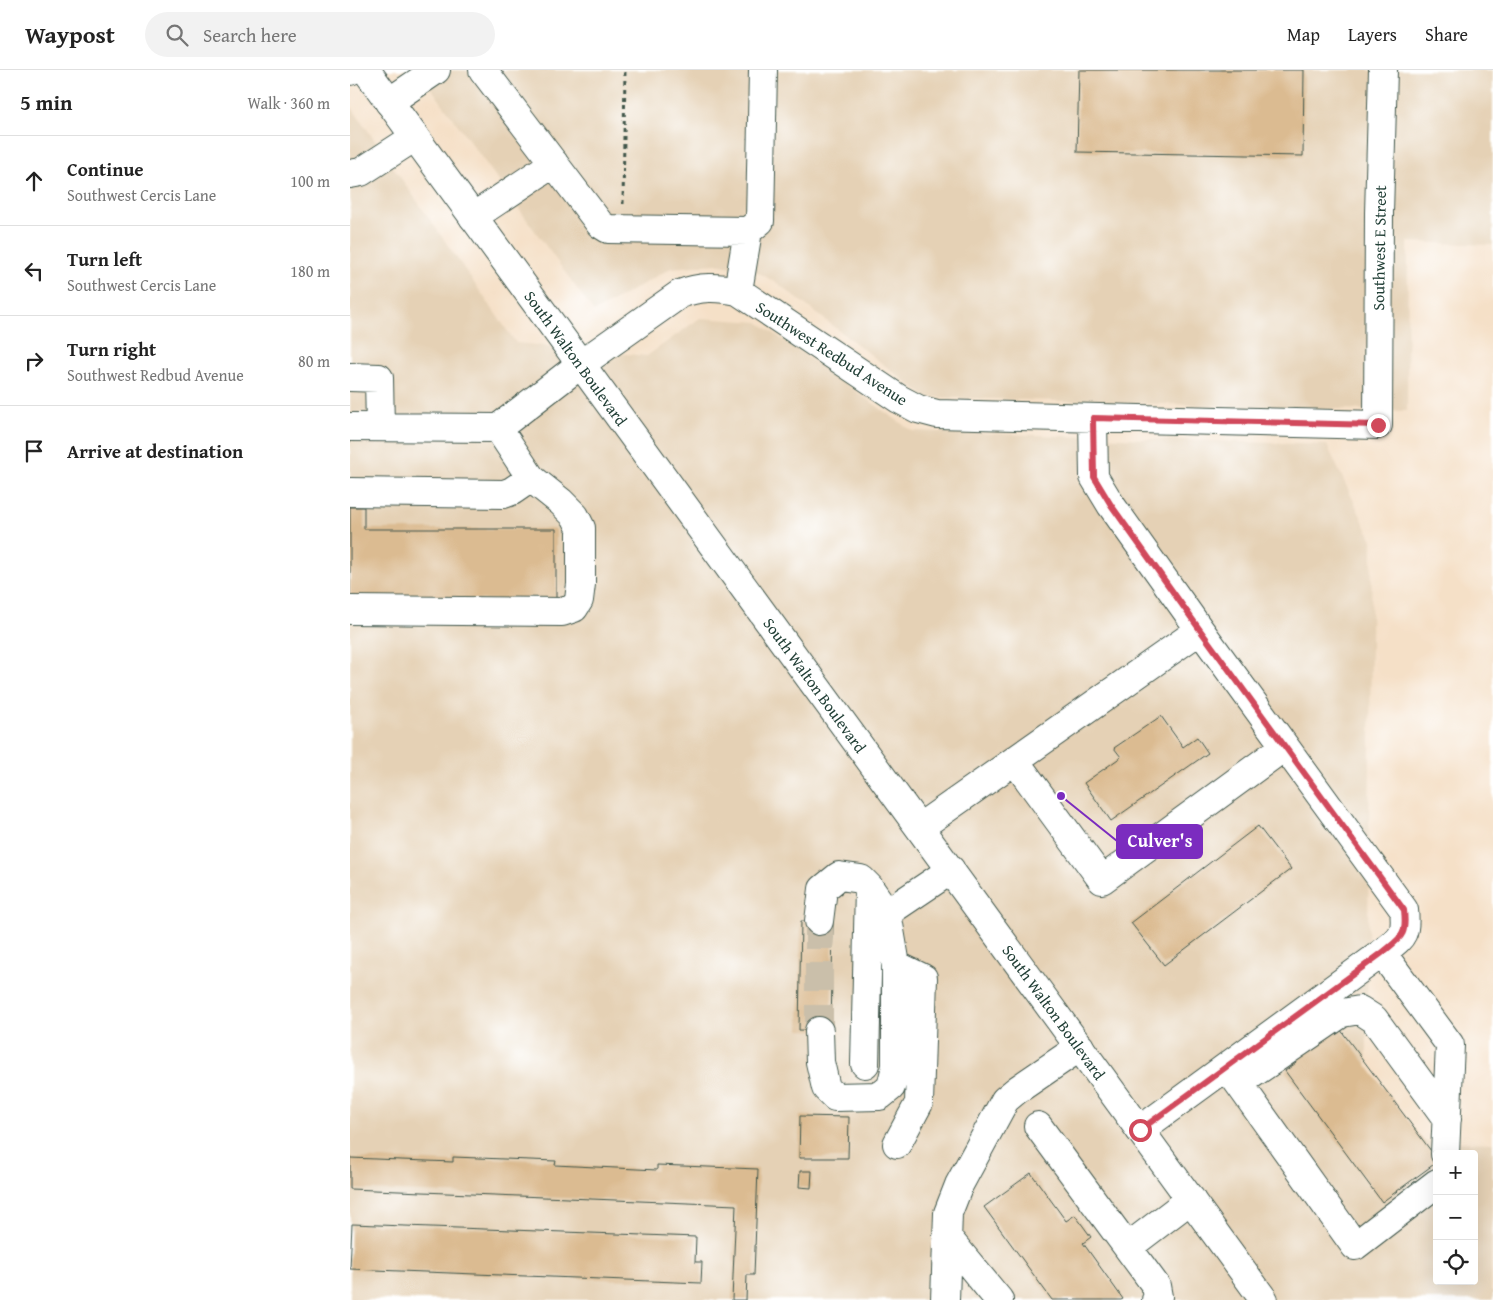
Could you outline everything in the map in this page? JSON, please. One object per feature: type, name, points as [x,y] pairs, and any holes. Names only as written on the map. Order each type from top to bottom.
[{"type":"main road","name":"South Walton Boulevard","points":[[366,70],[1264,1300]]},
{"type":"main road","points":[[389,102],[436,70]]},
{"type":"main road","points":[[483,70],[600,224],[608,229],[748,231]]},
{"type":"main road","points":[[738,291],[748,231],[760,220],[763,70]]},
{"type":"main road","name":"Southwest E Street","points":[[1378,425],[1379,213],[1383,70]]},
{"type":"main road","points":[[350,174],[361,172],[415,136]]},
{"type":"main road","points":[[473,217],[554,163]]},
{"type":"main road","name":"Southwest Redbud Avenue","points":[[498,428],[581,364],[680,294],[704,288],[738,291],[899,399],[918,409],[936,414],[1378,425]]},
{"type":"main road","points":[[350,377],[379,378],[380,427]]},
{"type":"main road","points":[[1093,418],[1094,477],[1111,505],[1284,747],[1404,910],[1405,923],[1402,936],[1233,1075]]},
{"type":"main road","points":[[350,427],[498,428],[531,478],[561,502],[575,516],[581,528],[580,600],[574,608],[562,612],[350,610]]},
{"type":"main road","points":[[350,492],[504,494],[531,478]]},
{"type":"main road","points":[[920,827],[1200,630]]},
{"type":"main road","points":[[1015,760],[1102,880],[1284,747]]},
{"type":"main road","points":[[887,913],[951,870]]},
{"type":"main road","points":[[819,921],[823,889],[839,876],[861,879],[887,913],[896,965],[896,1066],[891,1087],[880,1096],[835,1097],[826,1088],[820,1062],[819,1031]]},
{"type":"main road","points":[[865,1064],[869,887]]},
{"type":"main road","points":[[1382,953],[1450,1045],[1445,1150]]},
{"type":"main road","points":[[896,965],[923,978],[919,1103],[897,1144]]},
{"type":"main road","points":[[1140,1130],[1342,1013],[1360,1010],[1374,1019],[1447,1119]]},
{"type":"main road","points":[[945,1300],[948,1213],[959,1185],[1005,1100],[1080,1047]]},
{"type":"main road","points":[[1233,1075],[1355,1246],[1433,1186]]},
{"type":"main road","points":[[1038,1126],[1156,1286],[1158,1297],[1156,1300]]},
{"type":"main road","points":[[1128,1247],[1191,1199]]},
{"type":"main road","points":[[947,1237],[999,1300]]},
{"type":"path","points":[[622,230],[625,70]]},
{"type":"shaded area","points":[[418,70],[1493,70],[1493,245],[1408,242],[1407,411],[926,397],[777,283],[757,272],[716,264],[671,268],[594,312]]},
{"type":"shaded area","points":[[350,105],[516,343],[647,356],[700,318],[758,322],[912,431],[1327,445],[1372,540],[1366,1140],[1493,1143],[1491,1291],[1493,1291],[1493,1300],[350,1300]]},
{"type":"building","points":[[1079,70],[1304,70],[1303,156],[1077,152]]},
{"type":"building","points":[[350,507],[364,507],[364,529],[556,529],[556,600],[350,599]]},
{"type":"building","points":[[1161,716],[1183,747],[1197,737],[1208,753],[1111,821],[1084,783],[1121,757],[1114,748]]},
{"type":"building","points":[[1258,826],[1291,869],[1164,965],[1131,923]]},
{"type":"building","points":[[801,921],[833,922],[831,1031],[799,1030]]},
{"type":"building","points":[[1340,1029],[1433,1154],[1433,1165],[1382,1202],[1285,1071],[1296,1063],[1292,1058]]},
{"type":"building","points":[[800,1116],[849,1117],[848,1158],[799,1158]]},
{"type":"building","points":[[453,1157],[556,1161],[555,1165],[657,1170],[657,1165],[758,1169],[754,1275],[747,1275],[746,1300],[732,1300],[736,1205],[350,1189],[350,1158],[453,1162]]},
{"type":"building","points":[[800,1171],[812,1171],[811,1188],[799,1187]]},
{"type":"building","points":[[1031,1173],[1066,1221],[1075,1215],[1091,1237],[1083,1243],[1123,1299],[1052,1300],[984,1207]]},
{"type":"building","points":[[352,1224],[696,1237],[695,1262],[702,1262],[701,1283],[350,1269]]},
{"type":"tunnel","points":[[819,921],[819,1031]]},
{"type":"place","name":"Culver's","points":[[1061,796]]},
{"type":"route","points":[[1140,1130],[1382,953],[1402,936],[1405,923],[1404,910],[1284,747],[1111,505],[1094,477],[1093,418],[1378,425]]}]
